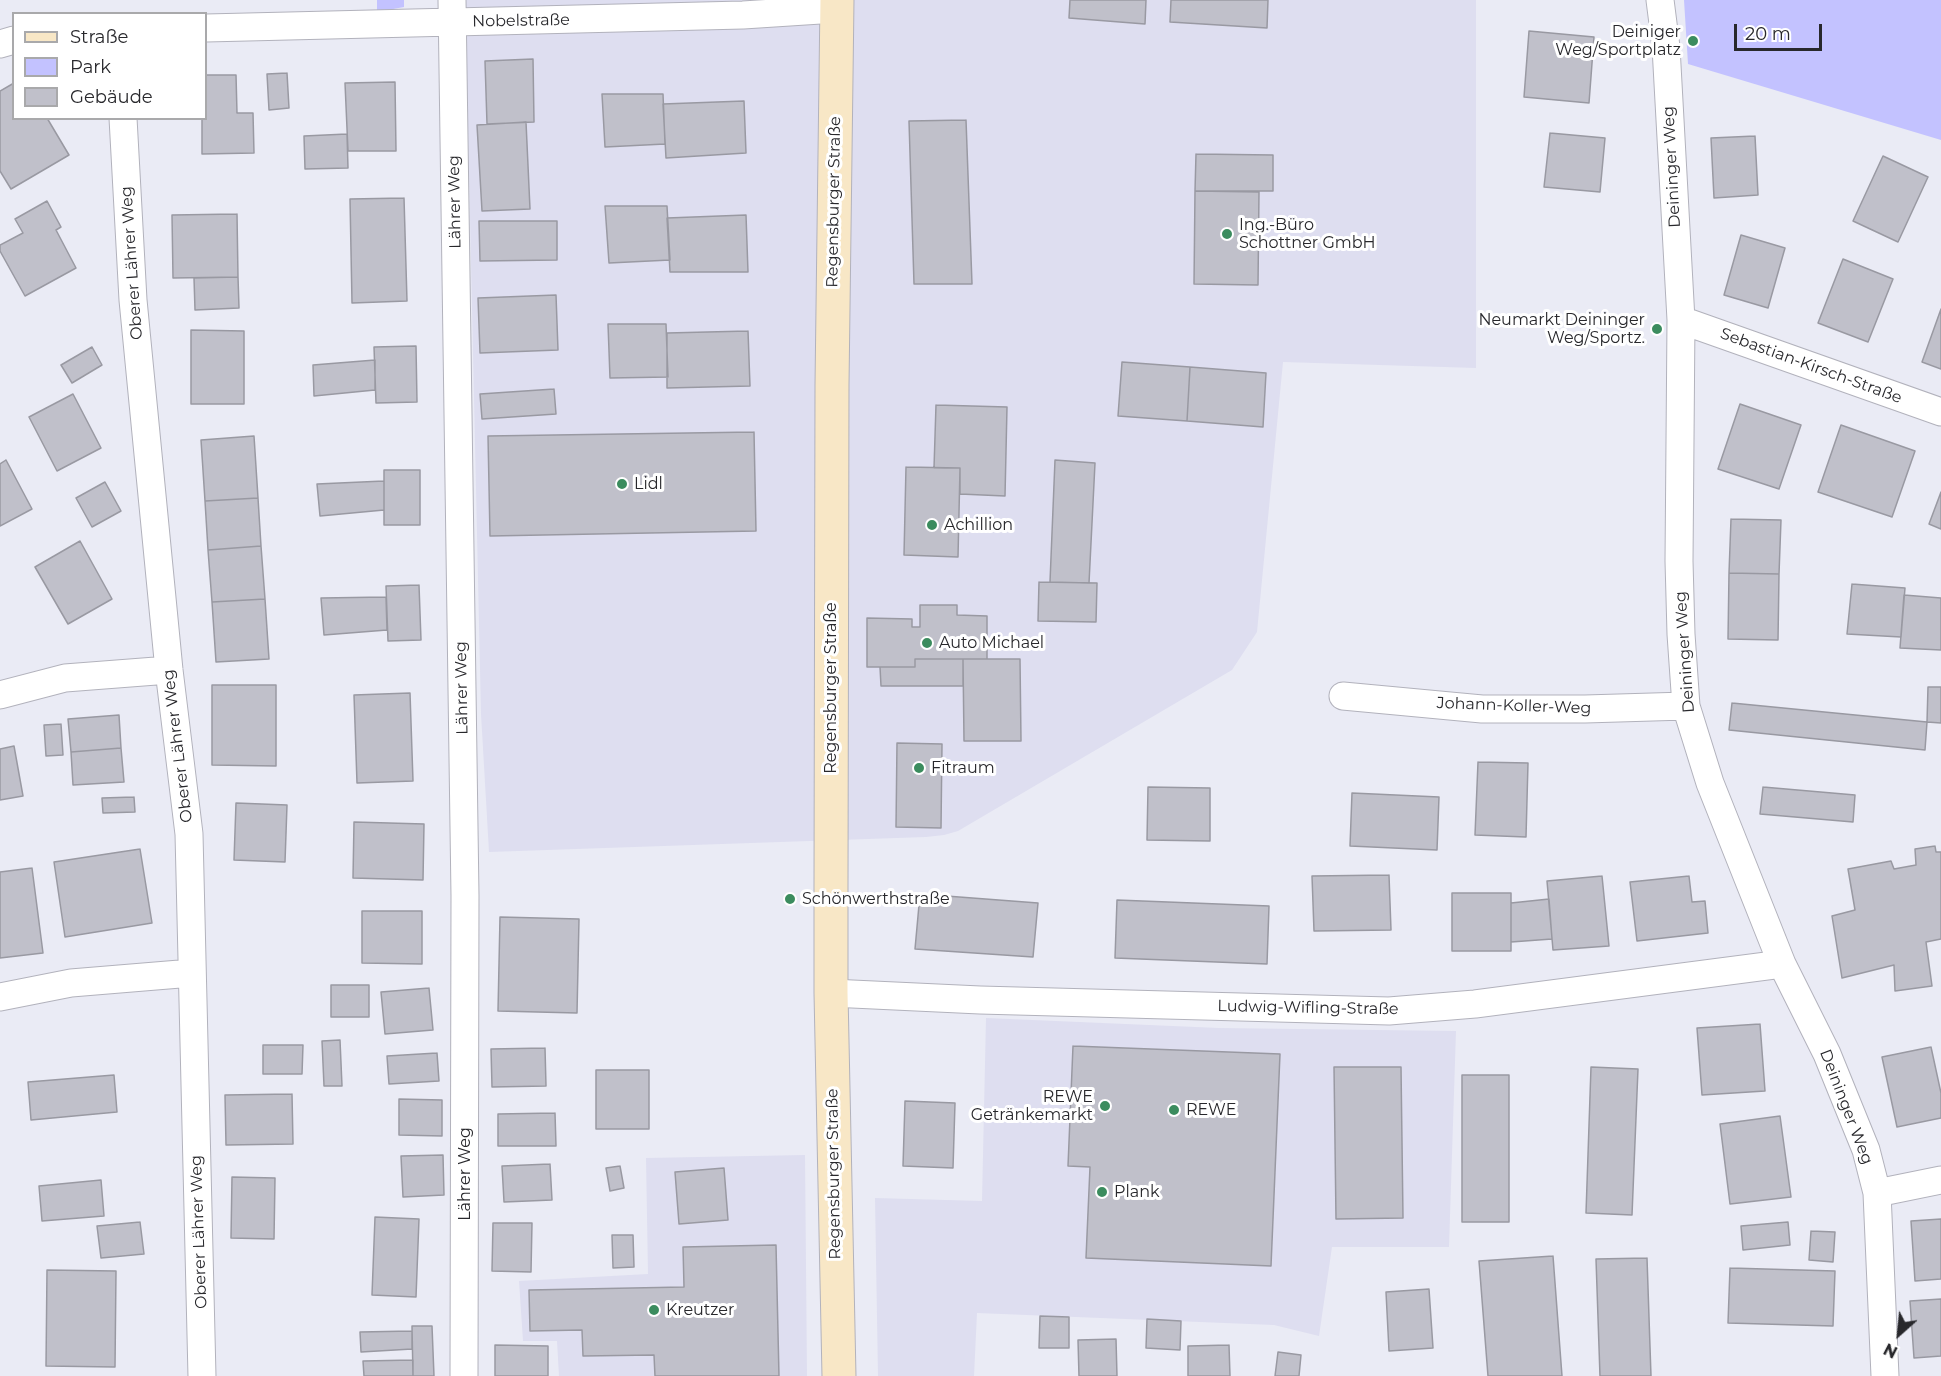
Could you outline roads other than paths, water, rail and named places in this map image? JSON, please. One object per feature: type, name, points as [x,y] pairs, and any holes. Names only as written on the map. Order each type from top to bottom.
[{"type":"main road","name":"Regensburger Straße","points":[[836,4],[831,993],[839,1376]]},
{"type":"street","name":"Deininger Weg","points":[[1660,0],[1666,47],[1681,320],[1679,561],[1686,706],[1710,783],[1782,964],[1827,1054],[1866,1150],[1877,1193],[1885,1376]]},
{"type":"street","name":"Nobelstraße","points":[[207,28],[452,12],[743,15],[836,4]]},
{"type":"street","name":"Lährer Weg","points":[[452,12],[465,895],[464,1376]]},
{"type":"street","name":"Oberer Lährer Weg","points":[[123,120],[133,300],[169,670],[189,834],[202,1376]]},
{"type":"street","name":"Sebastian-Kirsch-Straße","points":[[1681,320],[1941,412]]},
{"type":"street","points":[[0,695],[65,678],[169,670]]},
{"type":"street","name":"Johann-Koller-Weg","points":[[1343,696],[1482,709],[1686,706]]},
{"type":"street","name":"Ludwig-Wifling-Straße","points":[[831,993],[980,1000],[1389,1011],[1475,1004],[1782,964]]},
{"type":"street","points":[[0,997],[72,983],[192,973]]},
{"type":"street","points":[[1877,1193],[1941,1180]]},
{"type":"place","name":"Deiniger Weg/Sportplatz","points":[[1693,41]]},
{"type":"place","name":"Ing.-Büro Schottner GmbH","points":[[1227,234]]},
{"type":"place","name":"Neumarkt Deininger Weg/Sportz.","points":[[1657,329]]},
{"type":"place","name":"Lidl","points":[[622,484]]},
{"type":"place","name":"Achillion","points":[[932,525]]},
{"type":"place","name":"Auto Michael","points":[[927,643]]},
{"type":"place","name":"Fitraum","points":[[919,768]]},
{"type":"place","name":"Schönwerthstraße","points":[[790,899]]},
{"type":"place","name":"REWE Getränkemarkt","points":[[1105,1106]]},
{"type":"place","name":"REWE","points":[[1174,1110]]},
{"type":"place","name":"Plank","points":[[1102,1192]]},
{"type":"place","name":"Kreutzer","points":[[654,1310]]}]
